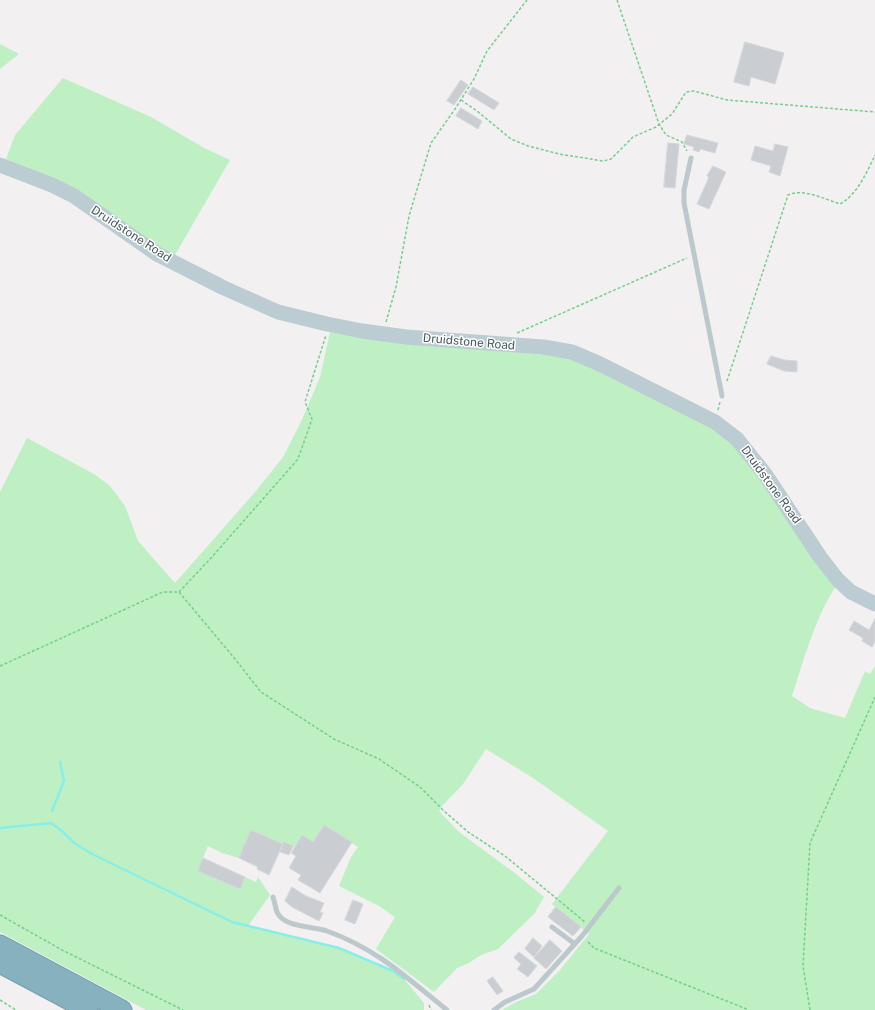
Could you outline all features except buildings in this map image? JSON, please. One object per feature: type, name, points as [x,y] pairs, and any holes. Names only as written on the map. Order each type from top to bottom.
[{"type":"highway","points":[[0,945],[122,1010]]},
{"type":"highway","points":[[0,963],[88,1010]]},
{"type":"street","name":"Druidstone Road","points":[[0,165],[52,185],[74,196],[157,254],[224,288],[278,312],[327,324],[383,334],[513,346],[543,347],[572,352],[600,364],[715,422],[737,439],[766,474],[820,557],[838,580],[851,592],[875,604]]},
{"type":"lane","points":[[692,158],[684,190],[684,203],[722,396]]},
{"type":"lane","points":[[494,1010],[505,1002],[534,989],[582,936],[619,888]]},
{"type":"lane","points":[[273,897],[277,913],[283,919],[300,926],[325,930],[352,941],[400,971],[447,1010]]},
{"type":"lane","points":[[552,927],[575,944]]},
{"type":"path","points":[[383,334],[396,287],[409,216],[431,143],[474,79],[487,51],[527,0]]},
{"type":"path","points":[[617,0],[660,124],[666,134],[682,142],[692,158]]},
{"type":"path","points":[[461,100],[511,139],[528,146],[595,161],[612,159],[633,137],[660,124],[672,114],[686,92],[694,91],[727,100],[784,103],[875,112]]},
{"type":"path","points":[[715,422],[722,396],[788,195],[796,192],[802,193],[840,204],[847,200],[855,191],[875,155]]},
{"type":"path","points":[[513,346],[517,332],[694,255]]},
{"type":"path","points":[[0,666],[163,592],[179,592],[212,557],[298,459],[312,419],[305,402],[326,334],[327,324]]},
{"type":"path","points":[[179,592],[261,692],[334,739],[379,759],[420,787],[468,832],[505,856],[589,926]]},
{"type":"path","points":[[810,1010],[803,966],[810,843],[875,698]]},
{"type":"path","points":[[0,915],[64,951],[183,1010]]},
{"type":"path","points":[[582,936],[594,948],[749,1010]]},
{"type":"path","points":[[0,1000],[16,1010]]},
{"type":"green space","points":[[0,44],[19,54],[0,69]]},
{"type":"green space","points":[[63,78],[151,117],[206,149],[230,160],[175,255],[161,252],[50,178],[6,159],[15,135]]},
{"type":"green space","points":[[330,332],[377,340],[570,357],[704,423],[741,451],[836,586],[816,625],[792,696],[810,708],[845,718],[865,671],[870,674],[875,666],[875,1010],[502,1010],[516,1002],[536,994],[560,970],[589,934],[552,904],[608,831],[533,778],[486,749],[463,784],[439,811],[459,832],[516,874],[544,897],[534,914],[498,949],[481,955],[469,963],[457,968],[434,992],[376,949],[395,917],[379,906],[339,886],[351,857],[358,847],[324,825],[313,842],[302,835],[294,847],[284,843],[283,844],[251,830],[239,858],[222,853],[208,846],[198,870],[239,889],[245,877],[256,882],[258,877],[270,895],[248,926],[339,948],[393,971],[404,979],[424,1003],[424,1010],[146,1010],[0,932],[0,492],[27,438],[94,474],[110,486],[125,506],[138,541],[175,583],[256,491],[283,457],[301,422],[320,377]]},
{"type":"waterway","points":[[52,811],[64,781],[60,762]]},
{"type":"waterway","points":[[0,828],[51,823],[74,843],[92,854],[232,922],[339,948],[393,971],[404,979]]}]
